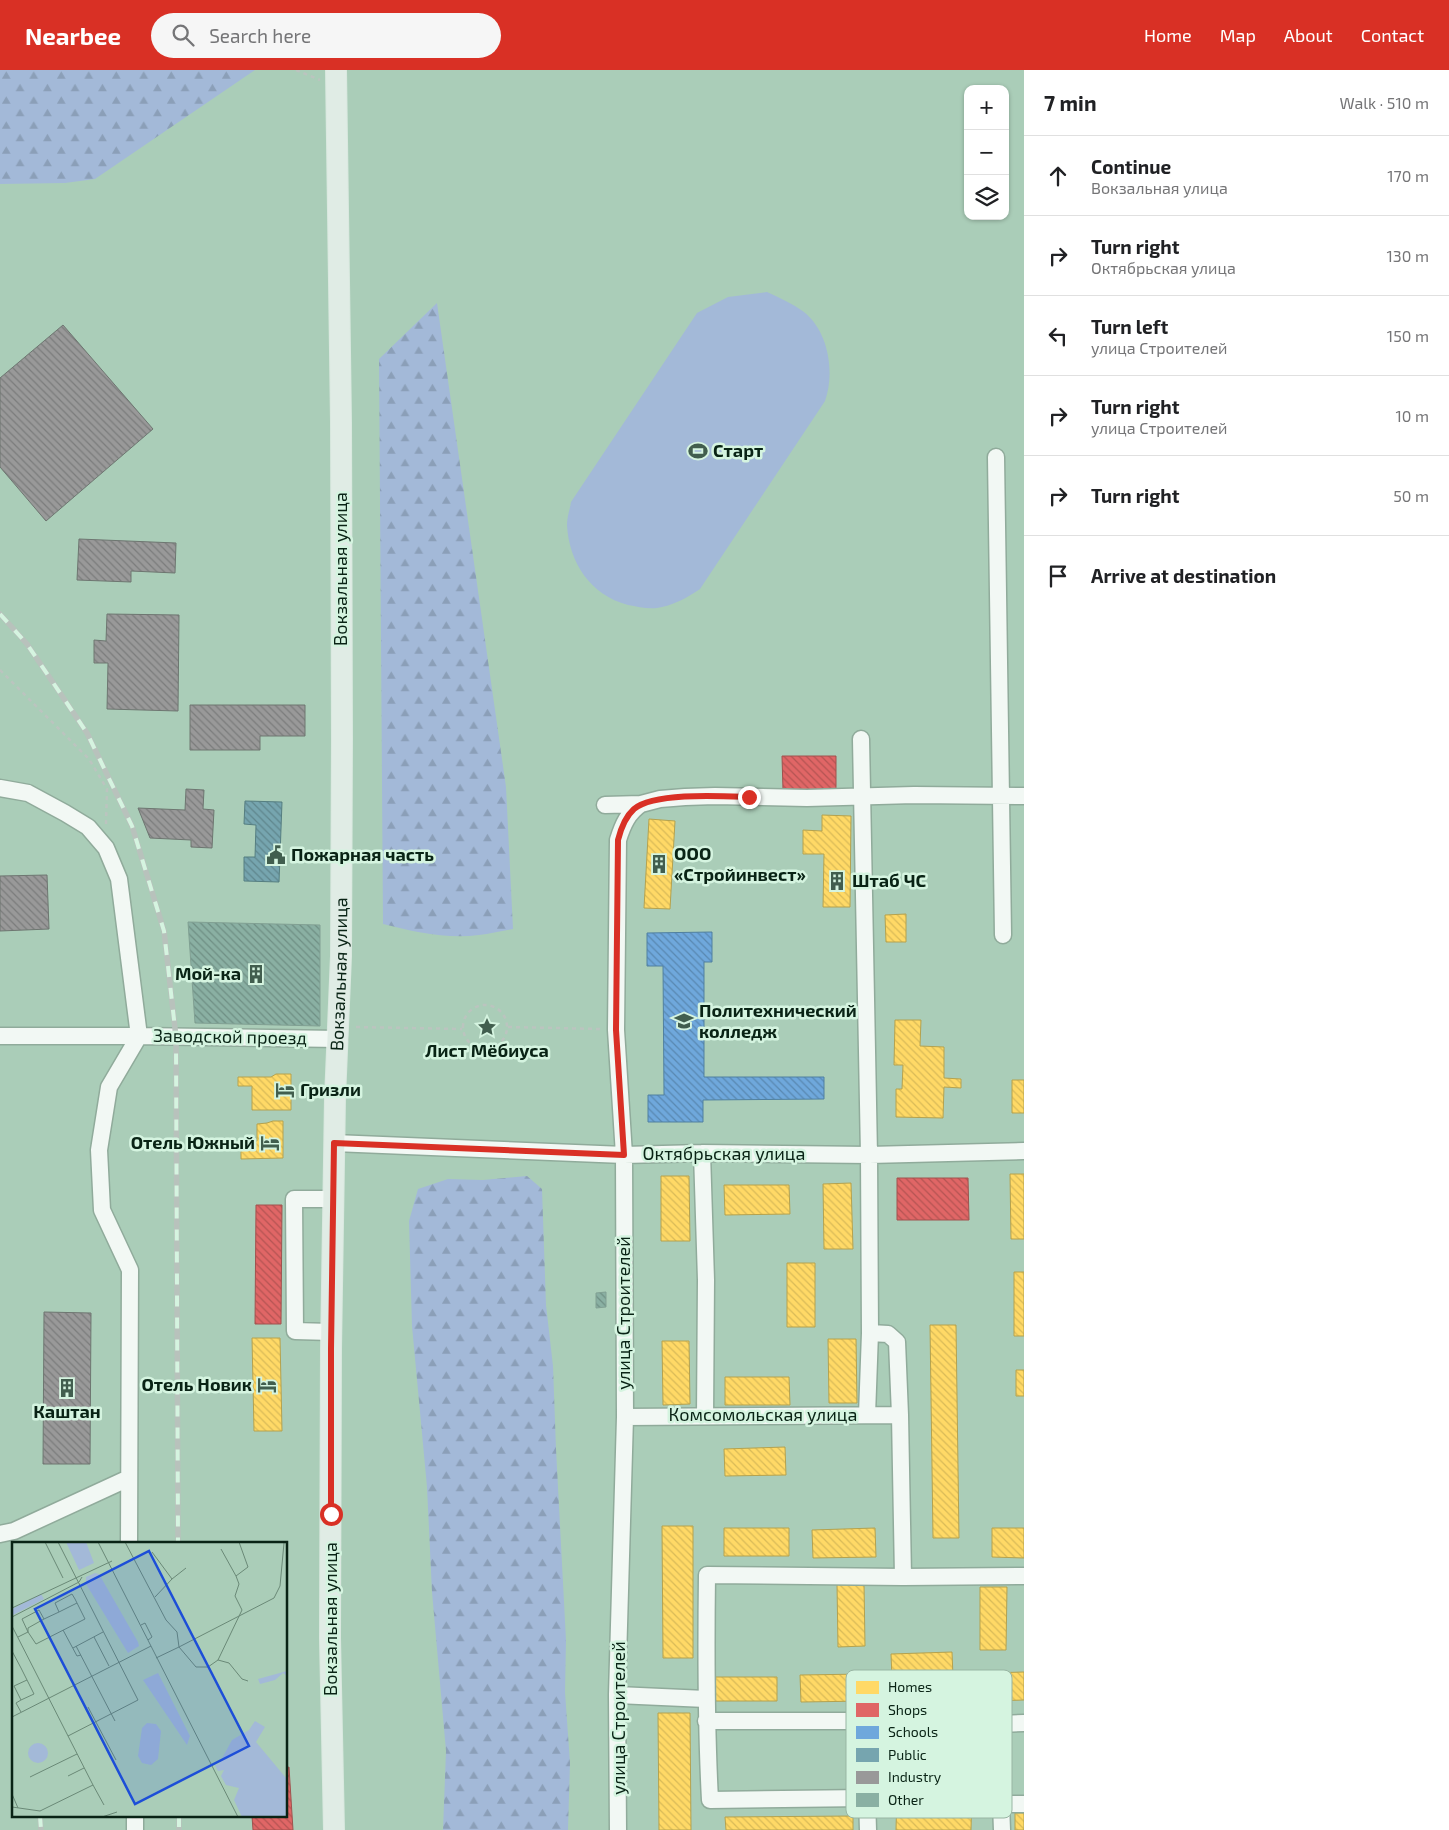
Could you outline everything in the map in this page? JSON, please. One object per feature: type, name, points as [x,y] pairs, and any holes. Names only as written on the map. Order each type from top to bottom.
[{"type":"main road","name":"Вокзальная улица","points":[[334,1830],[330,1638],[331,1332],[334,1143],[341,956],[341,422],[336,78]]},
{"type":"street","points":[[996,457],[1003,935]]},
{"type":"street","points":[[861,739],[869,1155],[870,1333],[867,1415]]},
{"type":"street","name":"Заводской проезд","points":[[0,788],[28,793],[66,813],[88,827],[106,848],[120,880],[138,1036],[339,1033]]},
{"type":"street","points":[[618,840],[612,805],[641,804],[660,799],[685,797],[1024,796]]},
{"type":"street","name":"улица Строителей","points":[[618,1830],[617,1695],[625,1417],[624,1155],[616,1030],[618,840],[622,824],[633,810],[641,804]]},
{"type":"street","points":[[0,1036],[138,1036],[109,1087],[100,1150],[102,1210],[130,1270],[129,1542]]},
{"type":"street","name":"Октябрьская улица","points":[[334,1143],[624,1155],[702,1153],[869,1155],[1024,1152]]},
{"type":"street","points":[[702,1153],[706,1280],[705,1416]]},
{"type":"street","points":[[331,1332],[295,1331],[294,1199],[333,1199]]},
{"type":"street","points":[[870,1333],[888,1334],[897,1342],[903,1577]]},
{"type":"street","name":"Комсомольская улица","points":[[625,1417],[900,1415]]},
{"type":"street","points":[[0,1534],[14,1531],[129,1478]]},
{"type":"street","points":[[846,1798],[710,1800],[706,1721],[707,1574],[903,1577],[1024,1576]]},
{"type":"street","points":[[617,1695],[706,1699]]},
{"type":"street","points":[[706,1721],[846,1721]]},
{"type":"path","points":[[296,70],[336,78]]},
{"type":"path","points":[[0,670],[89,759],[107,789],[106,848]]},
{"type":"path","points":[[484,1004],[491,1005],[503,1013],[508,1027],[506,1035],[497,1046],[482,1049],[475,1047],[469,1042],[462,1029],[466,1015],[477,1006],[484,1004]]},
{"type":"path","points":[[508,1027],[616,1030]]},
{"type":"path","points":[[339,1033],[462,1029]]},
{"type":"green space","points":[[0,70],[255,70],[95,179],[65,183],[0,184]]},
{"type":"green space","name":"Старт","points":[[767,292],[804,312],[819,330],[828,354],[829,378],[825,401],[700,589],[677,602],[658,608],[636,607],[615,600],[593,585],[577,564],[572,552],[567,525],[571,502],[697,313],[728,297]]},
{"type":"green space","points":[[437,303],[506,787],[513,929],[467,936],[431,934],[383,924],[379,359]]},
{"type":"green space","points":[[527,1176],[542,1189],[546,1305],[553,1366],[566,1640],[565,1692],[570,1763],[568,1830],[443,1830],[446,1751],[432,1592],[427,1487],[412,1326],[409,1221],[418,1189],[448,1179],[483,1180]]},
{"type":"building: Homes","name":"Штаб ЧС","points":[[822,815],[851,816],[850,907],[823,907],[824,854],[803,854],[803,830],[822,831]]},
{"type":"building: Homes","name":"ООО «Стройинвест»","points":[[649,819],[675,821],[670,909],[644,908]]},
{"type":"building: Homes","points":[[906,914],[906,942],[886,942],[885,915]]},
{"type":"building: Homes","points":[[895,1020],[921,1020],[920,1046],[944,1047],[944,1078],[961,1079],[961,1088],[944,1087],[943,1118],[896,1117],[896,1089],[902,1089],[903,1065],[894,1065]]},
{"type":"building: Homes","points":[[276,1074],[291,1074],[291,1110],[252,1110],[252,1086],[238,1086],[238,1077],[271,1077]]},
{"type":"building: Homes","points":[[1012,1080],[1024,1080],[1024,1113],[1012,1113]]},
{"type":"building: Homes","points":[[283,1121],[283,1158],[241,1159],[241,1141],[257,1141],[257,1124]]},
{"type":"building: Homes","points":[[1010,1174],[1024,1174],[1024,1239],[1011,1239]]},
{"type":"building: Homes","points":[[661,1176],[689,1176],[690,1241],[661,1241]]},
{"type":"building: Homes","points":[[851,1183],[853,1249],[824,1249],[823,1184]]},
{"type":"building: Homes","points":[[724,1185],[789,1185],[790,1214],[725,1215]]},
{"type":"building: Homes","points":[[787,1263],[815,1263],[815,1327],[787,1327]]},
{"type":"building: Homes","points":[[1014,1272],[1024,1272],[1024,1336],[1014,1336]]},
{"type":"building: Homes","points":[[930,1325],[956,1325],[959,1538],[933,1538]]},
{"type":"building: Homes","points":[[252,1338],[280,1338],[282,1431],[254,1431]]},
{"type":"building: Homes","points":[[828,1339],[856,1339],[857,1403],[829,1403]]},
{"type":"building: Homes","points":[[662,1341],[689,1341],[690,1404],[663,1405]]},
{"type":"building: Homes","points":[[1016,1370],[1024,1370],[1024,1396],[1016,1396]]},
{"type":"building: Homes","points":[[725,1377],[789,1377],[790,1405],[725,1405]]},
{"type":"building: Homes","points":[[785,1447],[786,1475],[725,1476],[724,1449]]},
{"type":"building: Homes","points":[[662,1526],[693,1526],[693,1658],[663,1658]]},
{"type":"building: Homes","points":[[724,1528],[789,1528],[789,1556],[724,1556]]},
{"type":"building: Homes","points":[[875,1528],[876,1557],[813,1558],[812,1530]]},
{"type":"building: Homes","points":[[992,1528],[1024,1528],[1024,1558],[992,1557]]},
{"type":"building: Homes","points":[[864,1583],[865,1646],[838,1647],[837,1584]]},
{"type":"building: Homes","points":[[980,1587],[1007,1587],[1006,1650],[980,1650]]},
{"type":"building: Homes","points":[[952,1652],[953,1670],[892,1670],[891,1654]]},
{"type":"building: Homes","points":[[1012,1672],[1024,1672],[1024,1700],[1012,1700]]},
{"type":"building: Homes","points":[[846,1674],[846,1701],[801,1702],[800,1675]]},
{"type":"building: Homes","points":[[715,1677],[777,1677],[777,1701],[715,1701]]},
{"type":"building: Homes","points":[[658,1713],[690,1713],[691,1830],[659,1830]]},
{"type":"building: Homes","points":[[1015,1813],[1024,1813],[1024,1830],[1015,1830]]},
{"type":"building: Homes","points":[[846,1816],[846,1818],[853,1818],[853,1830],[726,1830],[725,1817]]},
{"type":"building: Homes","points":[[896,1818],[971,1818],[971,1830],[896,1830]]},
{"type":"building: Shops","points":[[782,756],[836,756],[836,789],[783,790]]},
{"type":"building: Shops","points":[[897,1178],[968,1178],[969,1220],[897,1220]]},
{"type":"building: Shops","points":[[256,1205],[282,1205],[281,1324],[255,1324]]},
{"type":"building: Shops","points":[[288,1767],[293,1830],[253,1830],[252,1818],[288,1818]]},
{"type":"building: Schools","name":"Политехнический колледж","points":[[712,932],[712,962],[704,962],[704,1077],[824,1077],[824,1099],[703,1100],[703,1122],[648,1122],[648,1095],[664,1095],[663,966],[647,966],[647,933]]},
{"type":"building: Public","points":[[245,801],[282,802],[279,882],[244,881],[244,857],[255,857],[256,825],[244,824]]},
{"type":"building: Industry","points":[[63,325],[153,429],[46,521],[0,467],[0,378]]},
{"type":"building: Industry","points":[[79,539],[176,543],[175,573],[131,571],[131,582],[77,580]]},
{"type":"building: Industry","points":[[107,614],[179,615],[178,711],[107,709],[108,663],[94,663],[94,640],[106,641]]},
{"type":"building: Industry","points":[[190,705],[305,705],[305,736],[260,736],[260,750],[190,750]]},
{"type":"building: Industry","points":[[186,789],[204,790],[203,809],[214,810],[212,848],[191,847],[191,840],[150,838],[138,808],[185,810]]},
{"type":"building: Industry","points":[[47,875],[49,929],[0,931],[0,876]]},
{"type":"building: Industry","name":"Каштан","points":[[44,1312],[91,1313],[90,1464],[43,1464]]},
{"type":"building: Other","name":"Мой-ка","points":[[188,922],[320,925],[320,1026],[195,1023]]},
{"type":"building: Other","points":[[606,1292],[606,1307],[596,1308],[596,1293]]},
{"type":"railway","points":[[0,614],[27,644],[87,733],[132,826],[164,931],[176,1037],[178,1542]]},
{"type":"railway","points":[[40,1818],[41,1830]]},
{"type":"railway","points":[[179,1818],[179,1830]]},
{"type":"place","name":"Старт","points":[[698,451]]},
{"type":"place","name":"Пожарная часть","points":[[276,855]]},
{"type":"place","name":"ООО «Стройинвест»","points":[[659,864]]},
{"type":"place","name":"Штаб ЧС","points":[[837,881]]},
{"type":"place","name":"Мой-ка","points":[[256,974]]},
{"type":"place","name":"Политехнический колледж","points":[[684,1021]]},
{"type":"place","name":"Лист Мёбиуса","points":[[487,1027]]},
{"type":"place","name":"Гризли","points":[[285,1090]]},
{"type":"place","name":"Отель Южный","points":[[270,1143]]},
{"type":"place","name":"Отель Новик","points":[[267,1385]]},
{"type":"place","name":"Каштан","points":[[67,1388]]},
{"type":"route","points":[[331,1514],[334,1143],[624,1155],[616,1030],[618,840],[622,824],[633,810],[641,804],[660,799],[715,796],[749,797]]}]
